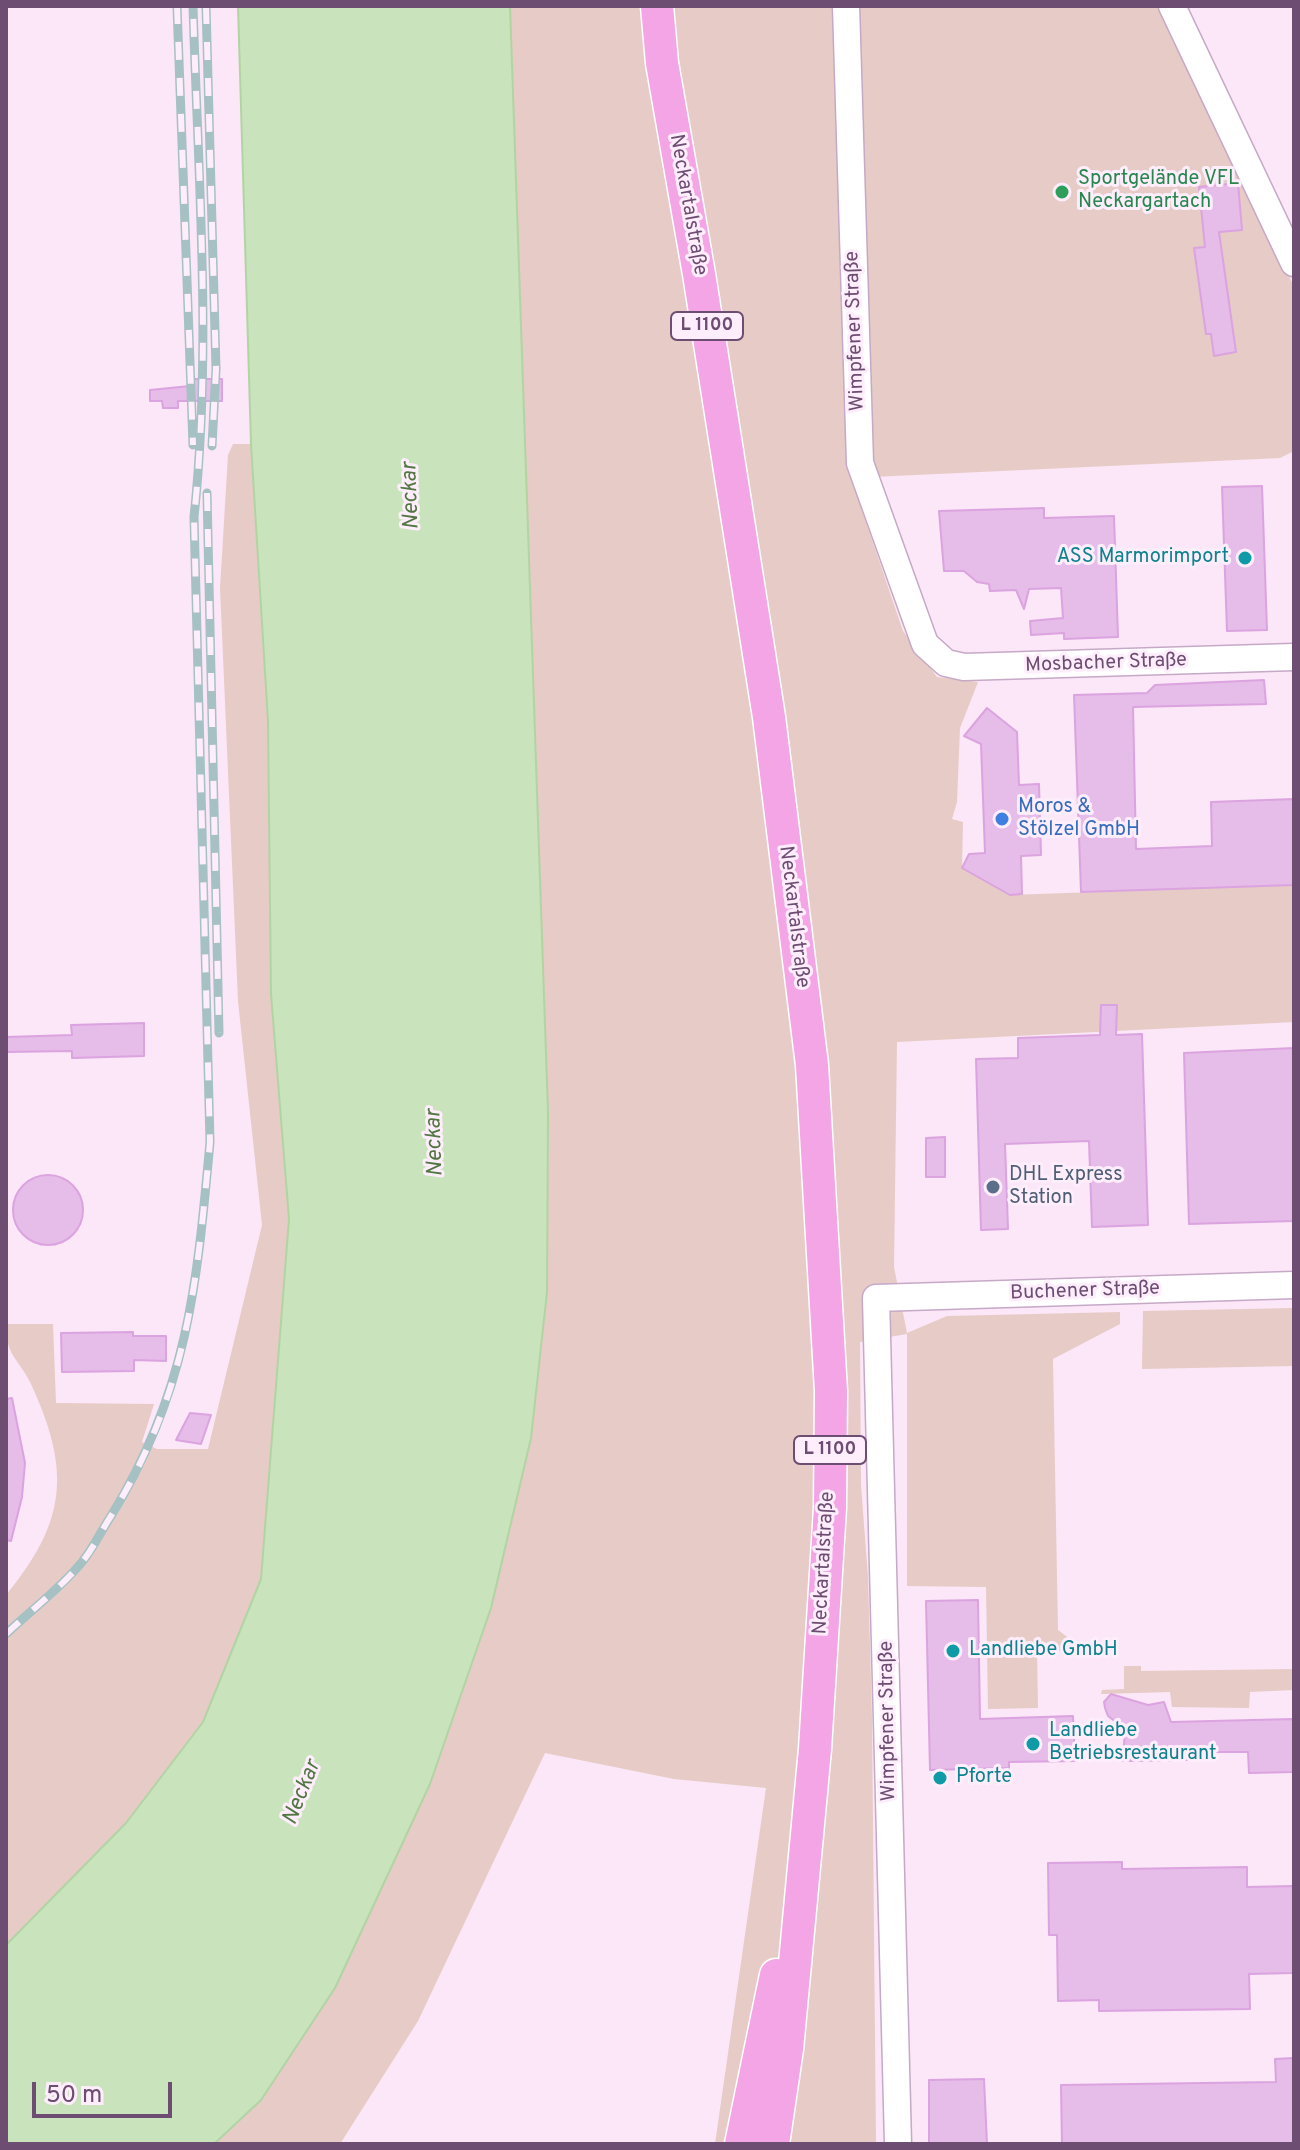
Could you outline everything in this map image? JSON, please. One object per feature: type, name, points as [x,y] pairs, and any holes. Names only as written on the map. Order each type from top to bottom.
[{"type":"main road","name":"Neckartalstraße","points":[[657,6],[662,63],[699,274],[769,717],[812,1065],[831,1391],[830,1508],[815,1749],[804,1835],[787,2049],[773,2144]]},
{"type":"main road","name":"Neckartalstraße","points":[[741,2144],[804,1835]]},
{"type":"street","name":"Wimpfener Straße","points":[[846,6],[860,463],[925,644]]},
{"type":"street","points":[[1172,6],[1294,263]]},
{"type":"street","name":"Mosbacher Straße","points":[[925,644],[946,663],[964,667],[1294,657]]},
{"type":"street","name":"Buchener Straße","points":[[876,1298],[1294,1285]]},
{"type":"street","name":"Wimpfener Straße","points":[[876,1298],[898,2144]]},
{"type":"shaded area","points":[[510,6],[1165,6],[1294,287],[1294,451],[1280,458],[851,478],[903,631],[937,677],[978,682],[960,728],[957,802],[952,819],[963,822],[962,868],[1010,895],[1294,885],[1294,1022],[897,1042],[894,1267],[907,1333],[947,1316],[1120,1312],[1120,1324],[1053,1359],[1058,1630],[1087,1652],[1037,1650],[1038,1708],[988,1709],[986,1587],[907,1586],[907,1334],[860,1342],[861,1485],[868,1577],[872,1719],[876,2144],[715,2144],[766,1788],[674,1779],[545,1753],[418,2021],[340,2144],[214,2144],[261,2100],[334,1988],[430,1784],[491,1608],[531,1438],[547,1292],[548,1112]]},
{"type":"shaded area","points":[[233,444],[251,444],[268,721],[271,994],[289,1219],[261,1579],[203,1722],[126,1823],[6,1945],[6,1595],[41,1543],[51,1519],[57,1469],[44,1415],[31,1384],[10,1350],[6,1324],[53,1324],[56,1403],[154,1404],[142,1442],[157,1449],[208,1449],[262,1225],[238,1001],[220,588],[228,455]]},
{"type":"shaded area","points":[[1294,1308],[1294,1366],[1142,1369],[1143,1311]]},
{"type":"shaded area","points":[[1124,1666],[1141,1666],[1141,1671],[1294,1669],[1294,1690],[1250,1692],[1249,1708],[1172,1707],[1170,1692],[1101,1694],[1102,1690],[1124,1689]]},
{"type":"water","name":"Neckar","points":[[238,6],[510,6],[548,1112],[547,1292],[531,1438],[491,1608],[430,1784],[335,1988],[261,2100],[214,2144],[6,2144],[6,1945],[126,1823],[203,1722],[261,1579],[289,1219],[271,994],[268,721],[251,444]]},
{"type":"building","points":[[1238,183],[1242,230],[1219,232],[1236,352],[1214,356],[1211,334],[1206,334],[1194,248],[1205,247],[1199,187]]},
{"type":"building","points":[[190,379],[222,379],[222,401],[178,401],[178,408],[163,408],[162,401],[150,401],[150,390],[190,386]]},
{"type":"building","name":"ASS Marmorimport","points":[[1262,486],[1267,630],[1227,631],[1222,487]]},
{"type":"building","points":[[1044,508],[1044,518],[1114,516],[1118,637],[1064,639],[1064,633],[1031,635],[1030,621],[1063,618],[1061,588],[1029,589],[1024,609],[1016,590],[990,591],[989,584],[977,582],[964,571],[944,571],[939,511]]},
{"type":"building","points":[[1264,680],[1266,704],[1133,707],[1136,849],[1212,846],[1211,802],[1294,799],[1294,885],[1081,892],[1074,695],[1147,693],[1155,685]]},
{"type":"building","name":"Moros & Stölzel GmbH","points":[[987,708],[1017,732],[1019,785],[1039,784],[1041,855],[1021,856],[1022,894],[1010,895],[962,868],[969,854],[985,853],[981,744],[964,736]]},
{"type":"building","points":[[1101,1005],[1117,1005],[1116,1035],[1142,1034],[1148,1225],[1092,1227],[1089,1141],[1005,1144],[1008,1229],[981,1230],[976,1059],[1018,1058],[1018,1038],[1100,1035]]},
{"type":"building","points":[[144,1023],[144,1056],[72,1058],[72,1051],[6,1052],[6,1037],[72,1035],[71,1025]]},
{"type":"building","points":[[1294,1048],[1294,1221],[1189,1224],[1184,1053]]},
{"type":"building","points":[[945,1137],[945,1177],[926,1177],[926,1138]]},
{"type":"building","points":[[48,1175],[73,1185],[83,1210],[73,1235],[48,1245],[23,1235],[13,1210],[23,1185]]},
{"type":"building","points":[[133,1332],[133,1336],[166,1336],[166,1361],[134,1360],[134,1371],[62,1372],[61,1333]]},
{"type":"building","points":[[12,1398],[25,1463],[22,1497],[11,1541],[6,1540],[6,1399]]},
{"type":"building","points":[[190,1413],[211,1415],[201,1444],[176,1440]]},
{"type":"building","name":"Landliebe GmbH","points":[[978,1600],[980,1719],[1073,1716],[1075,1761],[1009,1762],[1009,1768],[930,1770],[926,1601]]},
{"type":"building","points":[[1111,1694],[1148,1705],[1164,1702],[1171,1722],[1294,1719],[1294,1772],[1249,1773],[1248,1752],[1188,1752],[1188,1760],[1123,1761],[1125,1729],[1108,1716],[1105,1708],[1104,1702]]},
{"type":"building","points":[[1122,1862],[1122,1869],[1247,1867],[1247,1887],[1294,1886],[1294,1973],[1249,1974],[1250,2009],[1099,2011],[1099,2000],[1058,2001],[1057,1935],[1049,1935],[1048,1863]]},
{"type":"building","points":[[1293,2058],[1294,2144],[1062,2144],[1061,2085],[1276,2082],[1275,2059]]},
{"type":"building","points":[[984,2079],[987,2144],[929,2144],[929,2080]]},
{"type":"railway","points":[[177,6],[193,445]]},
{"type":"railway","points":[[6,1634],[82,1562],[137,1470],[173,1380],[200,1243],[210,1142],[194,517],[203,326],[193,6]]},
{"type":"railway","points":[[206,6],[216,369],[212,446]]},
{"type":"railway","points":[[207,493],[219,1033]]},
{"type":"place","name":"Sportgelände VFL Neckargartach","points":[[1062,192]]},
{"type":"place","name":"ASS Marmorimport","points":[[1245,558]]},
{"type":"place","name":"Moros & Stölzel GmbH","points":[[1002,819]]},
{"type":"place","name":"DHL Express Station","points":[[993,1187]]},
{"type":"place","name":"Landliebe GmbH","points":[[953,1651]]},
{"type":"place","name":"Landliebe Betriebsrestaurant","points":[[1033,1744]]},
{"type":"place","name":"Pforte","points":[[940,1778]]}]
